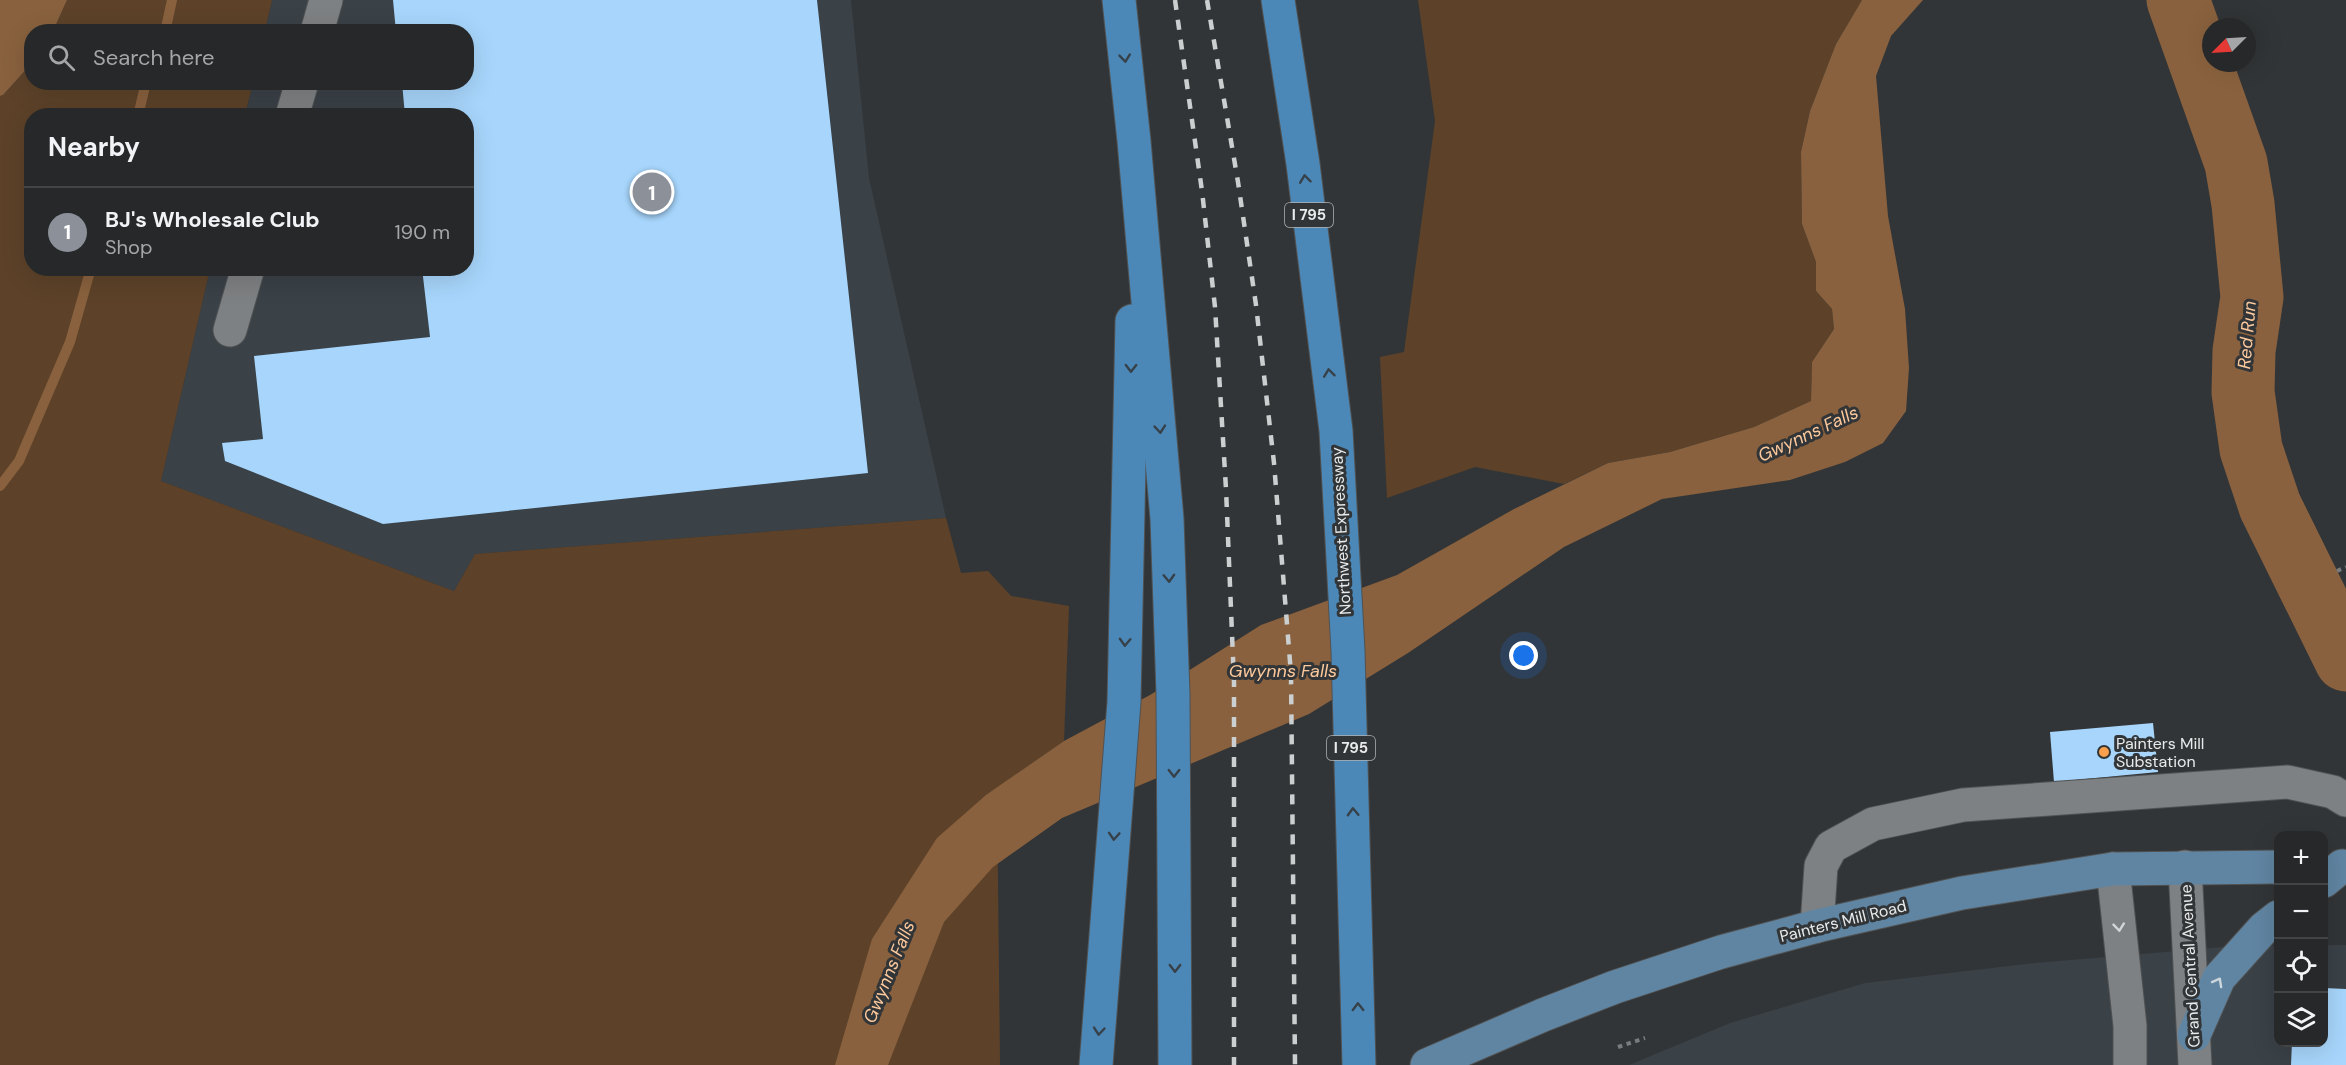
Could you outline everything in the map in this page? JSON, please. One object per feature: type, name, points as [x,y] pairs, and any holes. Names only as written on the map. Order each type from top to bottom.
[{"type":"highway","points":[[1119,0],[1134,141],[1167,519],[1173,694],[1175,1065]]},
{"type":"highway","name":"Northwest Expressway","points":[[1278,0],[1303,164],[1336,431],[1348,651],[1359,1065]]},
{"type":"highway","points":[[1096,1065],[1124,702],[1134,141]]},
{"type":"main road","name":"Painters Mill Road","points":[[1427,1065],[1615,987],[1721,952],[1817,926],[1962,892],[2113,869],[2274,867]]},
{"type":"main road","points":[[2195,1050],[2218,978],[2274,920]]},
{"type":"street","points":[[319,24],[326,0]]},
{"type":"street","points":[[294,108],[300,90]]},
{"type":"street","points":[[230,330],[246,276]]},
{"type":"street","points":[[1817,926],[1821,866],[1831,846],[1873,824],[1964,805],[2288,782],[2333,792],[2346,800]]},
{"type":"street","name":"Grand Central Avenue","points":[[2185,867],[2195,1050]]},
{"type":"street","points":[[2113,869],[2130,1026],[2130,1065]]},
{"type":"path","points":[[2337,571],[2346,567]]},
{"type":"path","points":[[1618,1047],[1645,1038]]},
{"type":"shaded area","points":[[67,0],[272,0],[267,24],[56,24]]},
{"type":"shaded area","points":[[272,0],[851,0],[869,178],[946,518],[475,554],[454,591],[161,481],[208,276],[474,276],[474,108],[247,108],[251,90],[474,90],[474,24],[267,24]]},
{"type":"shaded area","points":[[1418,0],[1862,0],[1836,44],[1810,111],[1801,152],[1802,224],[1816,262],[1816,291],[1832,309],[1834,329],[1812,362],[1811,401],[1754,427],[1670,452],[1608,463],[1564,484],[1475,467],[1387,498],[1380,357],[1404,352],[1435,121]]},
{"type":"shaded area","points":[[24,72],[24,90],[251,90],[247,108],[24,108],[24,276],[208,276],[161,481],[454,591],[475,554],[946,518],[961,573],[988,571],[1011,596],[1069,606],[1064,741],[997,788],[1000,1065],[0,1065],[0,96]]},
{"type":"shaded area","points":[[2328,945],[2346,945],[2346,1065],[1629,1065],[1730,1023],[1865,983],[2035,963],[2235,946],[2274,946],[2274,1047],[2328,1047]]},
{"type":"water","points":[[0,0],[67,0],[56,24],[24,24],[24,72],[0,96]]},
{"type":"water","name":"Gwynns Falls","points":[[1862,0],[1923,0],[1891,36],[1876,76],[1888,216],[1905,309],[1909,368],[1906,411],[1883,443],[1845,462],[1790,480],[1662,499],[1564,547],[1408,653],[1309,714],[1062,818],[993,867],[944,922],[888,1065],[835,1065],[872,939],[937,838],[986,795],[1064,741],[1150,695],[1261,625],[1397,575],[1514,509],[1608,463],[1670,452],[1754,427],[1811,401],[1812,362],[1834,329],[1832,309],[1816,291],[1816,262],[1802,224],[1801,152],[1810,111],[1836,44]]},
{"type":"building","points":[[393,0],[817,0],[868,473],[383,524],[225,461],[222,443],[263,439],[254,356],[430,337],[423,276],[474,276],[474,108],[404,108],[403,90],[474,90],[474,24],[395,24]]},
{"type":"building","name":"Painters Mill Substation","points":[[2153,723],[2158,772],[2054,782],[2050,732]]},
{"type":"building","points":[[2328,988],[2346,989],[2346,1065],[2291,1065],[2292,1047],[2328,1047]]},
{"type":"waterway","points":[[167,24],[172,0]]},
{"type":"waterway","name":"Red Run","points":[[2178,0],[2236,163],[2243,204],[2252,297],[2244,351],[2243,392],[2251,449],[2270,506],[2346,660]]},
{"type":"waterway","points":[[140,108],[144,90]]},
{"type":"waterway","points":[[0,486],[19,461],[70,342],[89,276]]},
{"type":"railway","points":[[1175,0],[1202,191],[1215,307],[1226,489],[1234,682],[1234,1065]]},
{"type":"railway","points":[[1207,0],[1256,305],[1274,463],[1291,674],[1295,1065]]},
{"type":"place","name":"BJ's Wholesale Club","points":[[652,192]]},
{"type":"place","name":"Painters Mill Substation","points":[[2104,752]]}]
